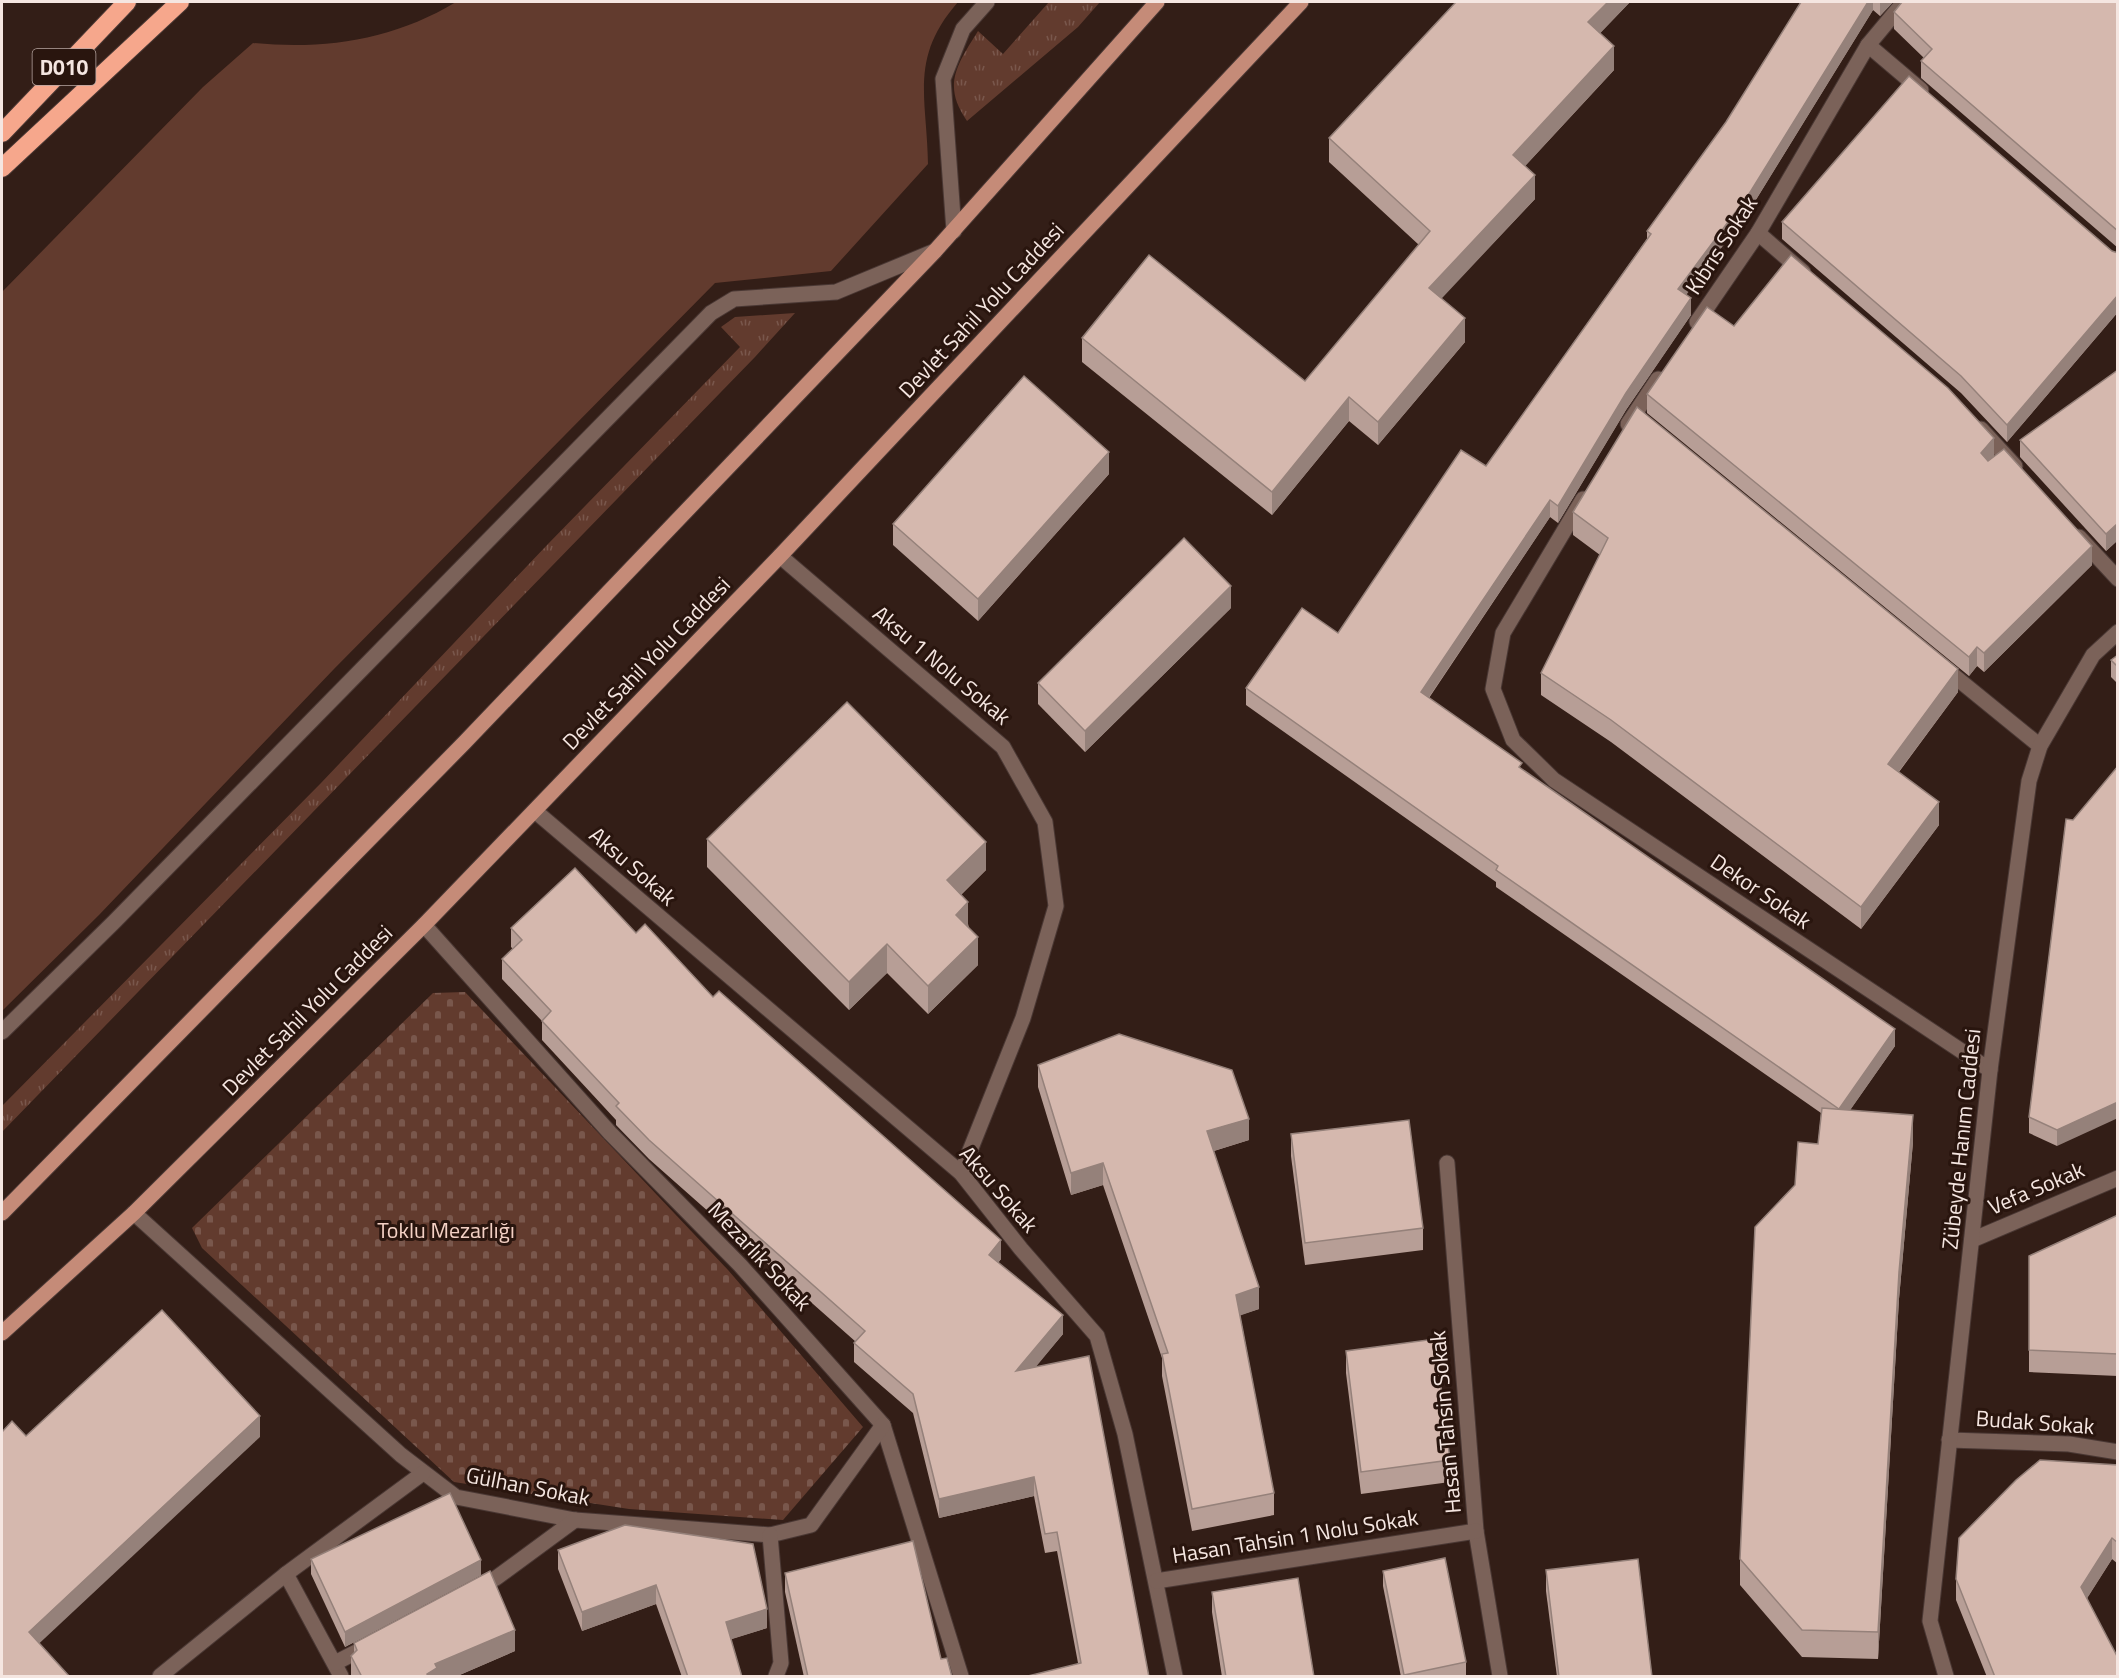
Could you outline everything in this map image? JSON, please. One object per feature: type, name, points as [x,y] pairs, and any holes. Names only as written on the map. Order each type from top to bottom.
[{"type":"highway","name":"D010","points":[[2,133],[126,2]]},
{"type":"highway","points":[[2,168],[180,2]]},
{"type":"main road","points":[[2,1213],[464,743],[935,252],[1157,2]]},
{"type":"main road","name":"Devlet Sahil Yolu Caddesi","points":[[2,1333],[134,1213],[424,925],[780,556],[1302,2]]},
{"type":"street","points":[[954,231],[943,80],[963,29],[987,2]]},
{"type":"street","name":"Kıbrıs Sokak","points":[[1686,338],[1758,233],[1868,45],[1904,2]]},
{"type":"street","points":[[1868,45],[1931,99]]},
{"type":"street","points":[[1758,233],[1811,279]]},
{"type":"street","points":[[2,1032],[114,922],[711,313],[734,299],[836,292],[935,252]]},
{"type":"street","points":[[1622,434],[1638,418],[1666,367]]},
{"type":"street","points":[[1970,417],[2025,477]]},
{"type":"street","name":"Dekor Sokak","points":[[1592,484],[1503,633],[1493,689],[1513,740],[1554,780],[1990,1070]]},
{"type":"street","points":[[2071,528],[2118,579]]},
{"type":"street","name":"Aksu 1 Nolu Sokak","points":[[780,556],[1003,747],[1045,822],[1056,906],[1023,1018],[961,1173]]},
{"type":"street","name":"Zübeyde Hanım Caddesi","points":[[1946,1677],[1930,1621],[1990,1070],[2018,849],[2029,781],[2040,746],[2093,655],[2118,632]]},
{"type":"street","points":[[1929,656],[2040,746]]},
{"type":"street","name":"Aksu Sokak","points":[[535,811],[961,1173],[1022,1250],[1096,1336],[1125,1434],[1175,1677]]},
{"type":"street","name":"Mezarlık Sokak","points":[[424,925],[610,1133],[740,1265],[883,1425],[961,1677]]},
{"type":"street","name":"Hasan Tahsin Sokak","points":[[1447,1163],[1476,1531],[1500,1677]]},
{"type":"street","name":"Vefa Sokak","points":[[1972,1240],[2118,1178]]},
{"type":"street","name":"Gülhan Sokak","points":[[134,1213],[423,1473],[456,1497],[575,1520],[770,1535],[811,1525],[883,1425]]},
{"type":"street","name":"Budak Sokak","points":[[1949,1440],[2069,1444],[2118,1452]]},
{"type":"street","points":[[160,1677],[286,1574],[423,1473]]},
{"type":"street","points":[[466,1594],[496,1578],[575,1520]]},
{"type":"street","name":"Hasan Tahsin 1 Nolu Sokak","points":[[1156,1581],[1476,1531]]},
{"type":"street","points":[[770,1535],[781,1664],[777,1677]]},
{"type":"street","points":[[286,1574],[338,1670],[385,1636]]},
{"type":"green space","points":[[456,2],[958,2],[932,42],[927,60],[924,98],[928,164],[831,271],[715,283],[334,669],[99,915],[2,1011],[2,292],[203,87],[253,43],[306,45],[383,34],[432,15]]},
{"type":"green space","points":[[1049,2],[1100,2],[1078,27],[967,121],[955,97],[955,75],[978,31],[1003,54]]},
{"type":"green space","points":[[795,313],[755,357],[2,1132],[2,1106],[321,783],[548,544],[740,347],[721,327],[735,317]]},
{"type":"green space","name":"Toklu Mezarlığı","points":[[465,992],[728,1270],[863,1427],[783,1520],[629,1509],[454,1482],[202,1248],[192,1228],[433,993]]},
{"type":"building","points":[[1456,2],[1608,2],[1588,22],[1614,46],[1513,155],[1535,175],[1429,288],[1465,318],[1378,422],[1349,397],[1272,492],[1082,338],[1149,255],[1305,381],[1430,231],[1329,138]]},
{"type":"building","points":[[1801,2],[1868,2],[1749,194],[1678,289],[1691,298],[1626,393],[1558,506],[1550,500],[1421,692],[1522,763],[1519,767],[1895,1029],[1839,1109],[1496,870],[1498,866],[1246,688],[1302,608],[1338,633],[1461,450],[1486,466],[1651,234],[1647,231],[1726,122]]},
{"type":"building","points":[[1902,2],[2118,2],[2118,231],[1921,61],[1932,49],[1894,12]]},
{"type":"building","points":[[1909,76],[2112,251],[2118,253],[2118,295],[2007,425],[1961,376],[1782,222]]},
{"type":"building","points":[[1791,255],[1948,388],[1994,438],[1981,453],[1988,461],[2004,449],[2092,546],[1984,653],[1977,647],[1969,657],[1647,394],[1707,307],[1734,326]]},
{"type":"building","points":[[2118,370],[2118,524],[2106,534],[2020,440]]},
{"type":"building","points":[[1024,376],[1109,452],[978,599],[893,524]]},
{"type":"building","points":[[1637,407],[1958,669],[1888,764],[1939,802],[1861,907],[1611,720],[1541,673],[1608,538],[1573,512]]},
{"type":"building","points":[[1184,538],[1231,586],[1085,731],[1038,683]]},
{"type":"building","points":[[2118,655],[2118,667],[2111,660]]},
{"type":"building","points":[[847,702],[986,842],[947,880],[968,902],[956,915],[978,937],[928,986],[887,944],[849,982],[707,839]]},
{"type":"building","points":[[2118,766],[2118,1102],[2057,1130],[2029,1117],[2066,819],[2073,820]]},
{"type":"building","points":[[575,868],[636,933],[645,924],[713,997],[719,991],[1001,1240],[989,1255],[1063,1315],[1016,1371],[1089,1356],[1149,1677],[1024,1677],[1081,1663],[1057,1532],[1045,1534],[1034,1477],[939,1499],[913,1394],[854,1343],[865,1331],[649,1140],[616,1106],[619,1103],[542,1021],[551,1011],[502,959],[522,940],[511,928]]},
{"type":"building","points":[[1119,1034],[1232,1070],[1249,1119],[1207,1131],[1259,1287],[1236,1295],[1274,1493],[1192,1509],[1162,1354],[1168,1353],[1103,1163],[1071,1173],[1038,1065]]},
{"type":"building","points":[[1822,1108],[1913,1115],[1899,1272],[1878,1632],[1802,1630],[1740,1559],[1755,1227],[1795,1185],[1798,1142],[1818,1144]]},
{"type":"building","points":[[1409,1120],[1423,1228],[1305,1243],[1291,1134]]},
{"type":"building","points":[[2118,1215],[2118,1354],[2029,1350],[2029,1256]]},
{"type":"building","points":[[162,1310],[260,1416],[29,1632],[70,1677],[2,1677],[2,1432],[12,1421],[26,1436]]},
{"type":"building","points":[[1435,1339],[1450,1460],[1361,1472],[1346,1351]]},
{"type":"building","points":[[2040,1460],[2118,1465],[2118,1543],[2112,1538],[2081,1587],[2118,1658],[2118,1677],[1995,1677],[1956,1579],[1959,1538],[2016,1480]]},
{"type":"building","points":[[450,1493],[481,1560],[345,1632],[311,1559]]},
{"type":"building","points":[[625,1525],[753,1544],[767,1609],[726,1622],[742,1677],[688,1677],[656,1585],[582,1612],[558,1550]]},
{"type":"building","points":[[913,1541],[941,1659],[947,1658],[952,1677],[808,1677],[785,1573]]},
{"type":"building","points":[[1445,1558],[1466,1662],[1404,1675],[1383,1571]]},
{"type":"building","points":[[1638,1559],[1652,1677],[1559,1677],[1546,1570]]},
{"type":"building","points":[[490,1571],[515,1630],[435,1664],[437,1668],[427,1674],[428,1677],[362,1677],[351,1656],[357,1650],[354,1643]]},
{"type":"building","points":[[1298,1578],[1314,1677],[1226,1677],[1212,1592]]}]
